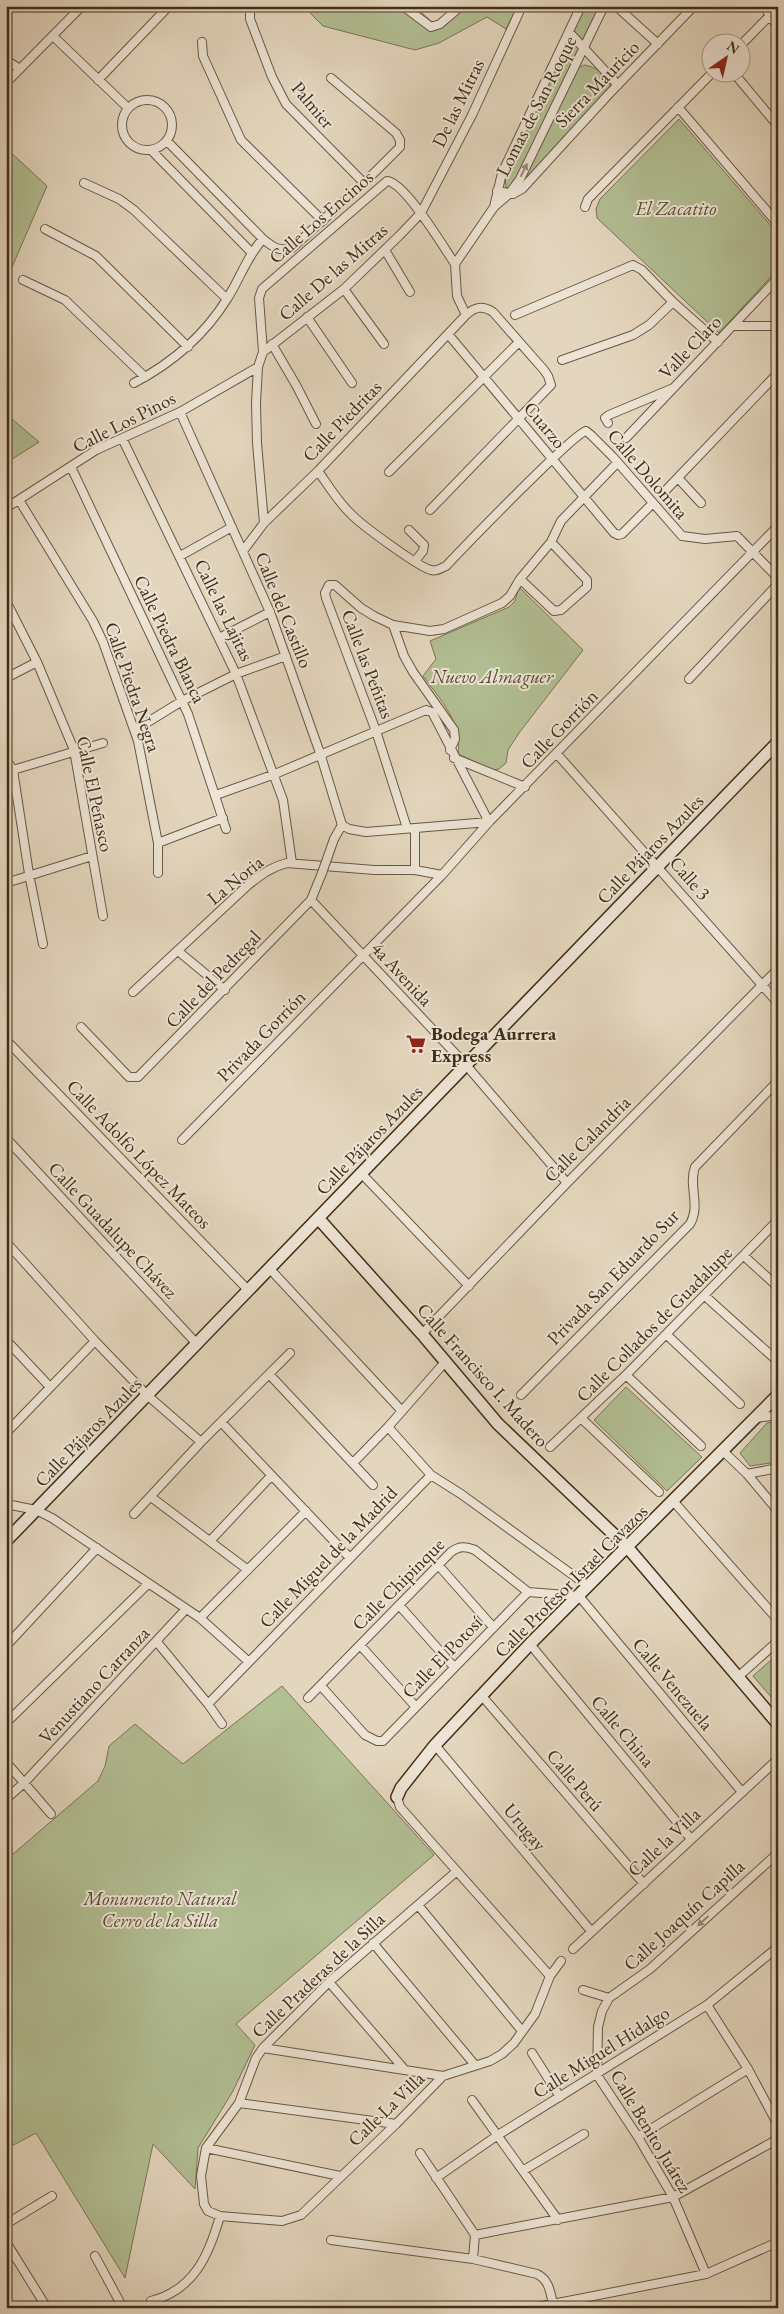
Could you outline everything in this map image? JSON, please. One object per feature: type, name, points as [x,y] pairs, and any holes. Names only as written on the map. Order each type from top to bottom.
[{"type":"street","points":[[6,83],[82,6]]},
{"type":"street","points":[[98,80],[170,6]]},
{"type":"street","name":"Palmier","points":[[250,6],[250,19],[272,77],[286,104],[364,184]]},
{"type":"street","points":[[403,6],[428,26],[435,27],[460,7]]},
{"type":"street","name":"De las Mitras","points":[[421,212],[472,115],[522,6]]},
{"type":"street","name":"Lomas de San Roque","points":[[494,207],[502,173],[581,6]]},
{"type":"street","name":"Lomas de San Roque","points":[[494,207],[509,194],[520,180],[604,6]]},
{"type":"street","points":[[616,6],[658,44]]},
{"type":"street","name":"Sierra Mauricio","points":[[509,194],[516,193],[525,186],[618,84],[694,6]]},
{"type":"street","points":[[766,6],[769,16],[778,26]]},
{"type":"street","points":[[752,34],[778,7]]},
{"type":"street","points":[[569,32],[618,84]]},
{"type":"street","points":[[53,36],[128,108]]},
{"type":"street","points":[[202,42],[203,56],[241,140],[323,221]]},
{"type":"street","points":[[6,60],[20,70]]},
{"type":"street","points":[[167,141],[263,239],[275,249],[292,248],[364,184],[395,154],[401,144],[396,133],[331,78]]},
{"type":"street","points":[[585,207],[588,199],[703,82]]},
{"type":"street","points":[[741,82],[778,126]]},
{"type":"street","points":[[147,100],[156,102],[164,107],[170,114],[172,124],[171,133],[167,141],[151,150],[133,147],[126,140],[122,132],[122,123],[128,108],[138,102],[147,100]]},
{"type":"street","points":[[678,107],[778,224]]},
{"type":"street","points":[[151,150],[252,253]]},
{"type":"street","name":"Calle Los Encinos","points":[[263,352],[259,298],[262,289],[384,181],[390,181],[398,186],[421,212]]},
{"type":"street","points":[[84,183],[119,199],[134,210],[227,299]]},
{"type":"street","points":[[497,191],[509,194]]},
{"type":"street","points":[[455,264],[494,207]]},
{"type":"street","points":[[421,212],[455,264],[457,296],[466,315]]},
{"type":"street","name":"Calle De las Mitras","points":[[263,352],[344,289],[421,212]]},
{"type":"street","points":[[45,229],[96,256],[188,347]]},
{"type":"street","points":[[134,384],[165,366],[188,347],[210,324],[227,299],[252,253],[263,239]]},
{"type":"street","points":[[385,250],[410,292]]},
{"type":"street","points":[[515,315],[633,265],[642,270],[673,302],[718,342]]},
{"type":"street","name":"Valle Claro","points":[[626,438],[778,278]]},
{"type":"street","points":[[23,280],[65,300],[145,377]]},
{"type":"street","points":[[344,289],[384,344]]},
{"type":"street","points":[[562,360],[633,335],[649,324],[673,302]]},
{"type":"street","name":"Calle Piedritas","points":[[243,551],[264,522],[318,471],[466,315],[480,307],[493,312],[518,342]]},
{"type":"street","points":[[307,317],[352,383]]},
{"type":"street","points":[[734,326],[778,326]]},
{"type":"street","name":"Cuarzo","points":[[448,334],[583,497],[618,535],[653,503]]},
{"type":"street","points":[[389,472],[518,342],[548,376],[551,385],[430,510]]},
{"type":"street","points":[[272,344],[316,424]]},
{"type":"street","points":[[263,352],[258,367],[256,436],[264,522]]},
{"type":"street","name":"Calle Los Pinos","points":[[6,508],[96,450],[180,412],[258,367]]},
{"type":"street","points":[[666,490],[778,373]]},
{"type":"street","points":[[606,420],[675,387]]},
{"type":"street","name":"Calle del Castillo","points":[[180,412],[270,612],[320,753],[342,825]]},
{"type":"street","name":"Calle Dolomita","points":[[552,459],[580,433],[586,431],[592,434],[682,536],[705,539],[737,536],[754,551],[778,578]]},
{"type":"street","name":"Calle las Lajitas","points":[[122,438],[236,674],[275,774],[283,800],[292,863]]},
{"type":"street","points":[[318,471],[349,513],[415,561],[431,570],[440,570],[552,459]]},
{"type":"street","points":[[392,625],[430,631],[444,629],[502,603],[510,596],[520,579],[551,542],[561,521],[617,463]]},
{"type":"street","name":"Calle Piedra Blanca","points":[[71,467],[182,701],[216,795],[226,829]]},
{"type":"street","points":[[678,478],[701,503]]},
{"type":"street","name":"Calle Piedra Negra","points":[[20,500],[93,621],[103,642],[135,730],[158,843],[158,873]]},
{"type":"street","points":[[262,503],[277,510]]},
{"type":"street","name":"Calle Gorrión","points":[[363,955],[442,875],[489,822],[778,526]]},
{"type":"street","points":[[180,556],[232,527]]},
{"type":"street","points":[[409,530],[424,545],[423,551],[415,561]]},
{"type":"street","points":[[520,579],[554,611],[561,610],[588,585],[586,580],[551,542]]},
{"type":"street","points":[[689,679],[778,584]]},
{"type":"street","name":"Calle las Peñitas","points":[[392,625],[361,608],[335,585],[329,585],[327,588],[326,598],[411,828],[414,870]]},
{"type":"street","name":"Calle El Peñasco","points":[[6,601],[37,662],[74,750],[103,916]]},
{"type":"street","points":[[219,638],[270,612]]},
{"type":"street","points":[[392,625],[413,672],[454,730],[455,739],[452,754]]},
{"type":"street","points":[[135,730],[182,701],[236,674],[286,656]]},
{"type":"street","points":[[6,678],[37,662]]},
{"type":"street","points":[[216,795],[275,774],[421,710],[432,712],[452,754],[489,822],[366,832],[349,829],[342,825],[334,839],[311,900]]},
{"type":"street","name":"Calle Pájaros Azules","points":[[6,1541],[270,1270],[361,1173],[778,742]]},
{"type":"street","points":[[13,770],[74,750],[103,743]]},
{"type":"street","points":[[452,754],[525,787]]},
{"type":"street","name":"Calle 3","points":[[557,754],[778,1003]]},
{"type":"street","points":[[6,759],[13,770],[29,874],[43,944]]},
{"type":"street","points":[[158,843],[223,818]]},
{"type":"street","points":[[6,882],[92,856]]},
{"type":"street","name":"La Noria","points":[[133,992],[257,877],[280,864],[292,863],[374,870],[414,870]]},
{"type":"street","points":[[414,870],[442,875]]},
{"type":"street","name":"4a Avenida","points":[[311,900],[466,1065],[567,1183]]},
{"type":"street","name":"Calle del Pedregal","points":[[81,1027],[129,1077],[136,1078],[225,990],[311,900]]},
{"type":"street","points":[[178,951],[225,990]]},
{"type":"street","name":"Privada Gorrión","points":[[182,1140],[363,955]]},
{"type":"street","name":"Calle Calandria","points":[[422,1334],[567,1183],[778,969]]},
{"type":"street","name":"Calle Adolfo López Mateos","points":[[6,1040],[249,1291]]},
{"type":"street","name":"Privada San Eduardo Sur","points":[[520,1395],[690,1224],[696,1211],[693,1179],[695,1167],[778,1081]]},
{"type":"street","name":"Calle Guadalupe Chávez","points":[[6,1138],[197,1344]]},
{"type":"street","points":[[361,1173],[469,1286]]},
{"type":"street","name":"Calle Francisco I. Madero","points":[[318,1218],[422,1334],[498,1424],[628,1548],[778,1724]]},
{"type":"street","name":"Calle Collados de Guadalupe","points":[[550,1447],[582,1419],[667,1335],[778,1220]]},
{"type":"street","points":[[6,1242],[95,1341],[148,1394],[201,1442]]},
{"type":"street","points":[[744,1256],[778,1287]]},
{"type":"street","points":[[270,1270],[401,1410]]},
{"type":"street","points":[[705,1296],[774,1358]]},
{"type":"street","points":[[667,1335],[740,1404]]},
{"type":"street","points":[[6,1340],[50,1387]]},
{"type":"street","points":[[6,1433],[95,1341]]},
{"type":"street","points":[[134,1514],[201,1442],[290,1353]]},
{"type":"street","points":[[353,1463],[388,1427],[445,1362]]},
{"type":"street","points":[[269,1374],[373,1485]]},
{"type":"street","points":[[626,1375],[702,1446]]},
{"type":"street","name":"Calle Profesor Israel Cavazos","points":[[397,1797],[401,1788],[435,1745],[530,1644],[674,1502],[778,1395]]},
{"type":"street","points":[[756,1418],[778,1415]]},
{"type":"street","points":[[582,1419],[659,1492]]},
{"type":"street","points":[[222,1423],[350,1558]]},
{"type":"street","points":[[388,1427],[431,1475],[461,1494],[588,1586]]},
{"type":"street","points":[[723,1451],[747,1474],[778,1511]]},
{"type":"street","points":[[747,1474],[778,1468]]},
{"type":"street","name":"Calle Miguel de la Madrid","points":[[208,1704],[431,1475]]},
{"type":"street","points":[[211,1540],[271,1476]]},
{"type":"street","points":[[151,1497],[211,1540],[248,1570]]},
{"type":"street","points":[[674,1502],[778,1620]]},
{"type":"street","points":[[6,1504],[36,1510],[52,1518],[200,1618],[249,1662]]},
{"type":"street","points":[[200,1618],[306,1511]]},
{"type":"street","name":"Calle Chipinque","points":[[308,1698],[455,1548],[461,1546],[475,1550],[528,1592]]},
{"type":"street","points":[[6,1646],[97,1548]]},
{"type":"street","points":[[439,1566],[493,1627]]},
{"type":"street","points":[[6,1723],[148,1584]]},
{"type":"street","points":[[528,1592],[579,1596]]},
{"type":"street","name":"Calle El Potosí","points":[[321,1686],[365,1735],[377,1741],[387,1738],[528,1592]]},
{"type":"street","name":"Calle Venezuela","points":[[579,1596],[742,1792]]},
{"type":"street","points":[[399,1604],[454,1667]]},
{"type":"street","name":"Venustiano Carranza","points":[[6,1799],[186,1609]]},
{"type":"street","points":[[738,1677],[778,1641]]},
{"type":"street","points":[[156,1642],[189,1680],[222,1724]]},
{"type":"street","name":"Calle China","points":[[530,1644],[691,1839]]},
{"type":"street","points":[[360,1645],[416,1707]]},
{"type":"street","name":"Calle Perú","points":[[482,1696],[644,1884]]},
{"type":"street","name":"Urugay","points":[[435,1745],[591,1931]]},
{"type":"street","name":"Calle la Villa","points":[[573,1949],[778,1759]]},
{"type":"street","points":[[6,1762],[51,1814]]},
{"type":"street","points":[[397,1797],[400,1807],[550,1976]]},
{"type":"street","name":"Calle Joaquín Capilla","points":[[609,1998],[632,1984],[650,1969],[778,1852]]},
{"type":"street","name":"Calle Praderas de la Silla","points":[[220,2216],[208,2211],[204,2204],[201,2176],[206,2148],[239,2103],[256,2058],[263,2048],[329,1982],[457,1871]]},
{"type":"street","points":[[418,1905],[522,2031]]},
{"type":"street","points":[[373,1943],[475,2065]]},
{"type":"street","name":"Calle Miguel Hidalgo","points":[[436,2178],[498,2135],[708,2005],[778,1947]]},
{"type":"street","name":"Calle La Villa","points":[[220,2216],[282,2222],[301,2215],[443,2076],[490,2061],[502,2054],[522,2031],[543,1997],[550,1976],[561,1961]]},
{"type":"street","points":[[329,1982],[405,2070]]},
{"type":"street","points":[[583,1990],[609,1998]]},
{"type":"street","name":"Calle Benito Juárez","points":[[609,1998],[602,2011],[598,2027],[596,2076],[638,2137],[673,2197],[706,2274]]},
{"type":"street","points":[[708,2005],[776,2114],[778,2125]]},
{"type":"street","points":[[263,2048],[443,2076]]},
{"type":"street","points":[[532,2053],[560,2097]]},
{"type":"street","points":[[638,2137],[748,2069]]},
{"type":"street","points":[[472,2100],[558,2220]]},
{"type":"street","points":[[239,2103],[396,2124]]},
{"type":"street","points":[[524,2170],[584,2134]]},
{"type":"street","points":[[475,2235],[673,2197],[778,2139]]},
{"type":"street","points":[[206,2148],[340,2176]]},
{"type":"street","points":[[420,2154],[475,2235],[473,2259]]},
{"type":"street","points":[[6,2224],[52,2196]]},
{"type":"street","points":[[151,2301],[168,2297],[189,2280],[208,2253],[220,2216]]},
{"type":"street","points":[[331,2240],[473,2259],[537,2274],[544,2277],[549,2284],[553,2304]]},
{"type":"street","points":[[6,2242],[47,2308]]},
{"type":"street","points":[[532,2308],[706,2274],[778,2242]]},
{"type":"street","points":[[95,2256],[122,2308]]},
{"type":"green space","points":[[303,6],[414,6],[438,27],[465,6],[518,6],[506,29],[487,17],[439,43],[415,50],[323,26]]},
{"type":"green space","points":[[585,6],[603,6],[515,185],[506,189],[505,176]]},
{"type":"green space","points":[[584,65],[600,72],[607,78],[610,86],[606,93],[516,190],[575,70]]},
{"type":"green space","name":"El Zacatito","points":[[679,119],[778,234],[778,269],[719,333],[597,218],[596,209],[600,199]]},
{"type":"green space","points":[[6,148],[47,186],[6,281]]},
{"type":"green space","points":[[6,414],[39,442],[6,463]]},
{"type":"green space","name":"Nuevo Almaguer","points":[[519,587],[583,650],[519,733],[508,750],[506,763],[499,769],[493,770],[458,754],[459,743],[454,722],[423,676],[436,659],[430,641],[509,607],[515,601]]},
{"type":"green space","points":[[626,1387],[702,1457],[667,1491],[594,1420]]},
{"type":"green space","points":[[778,1421],[778,1462],[750,1466],[740,1453],[767,1423]]},
{"type":"green space","points":[[778,1654],[778,1705],[753,1676]]},
{"type":"green space","name":"Monumento Natural Cerro de la Silla","points":[[282,1686],[434,1855],[236,2024],[255,2045],[233,2091],[198,2148],[195,2189],[153,2144],[125,2278],[36,2133],[6,2149],[6,1843],[13,1854],[98,1781],[105,1766],[109,1746],[135,1724],[183,1764]]},
{"type":"place","name":"Bodega Aurrera Express","points":[[416,1044]]}]
